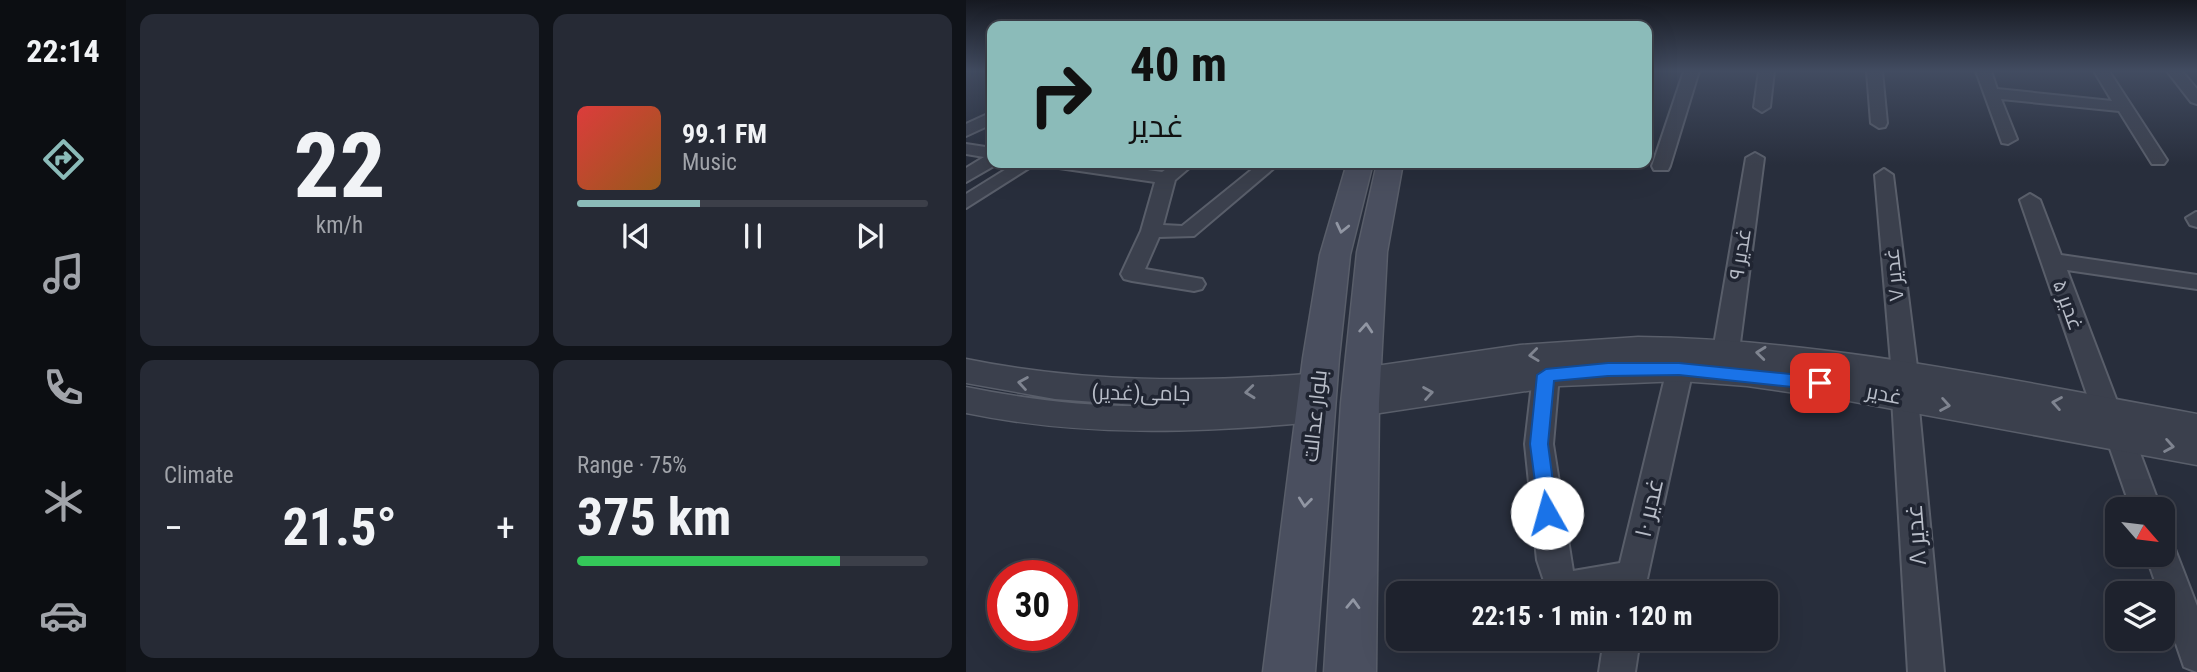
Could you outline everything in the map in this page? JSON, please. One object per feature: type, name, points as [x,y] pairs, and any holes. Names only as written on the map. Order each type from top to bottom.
[{"type":"main road","name":"بلوار عدالت","points":[[1289,672],[1316,397],[1335,255],[1359,168]]},
{"type":"main road","name":"بلوار عدالت","points":[[1350,672],[1361,391],[1372,252],[1389,168]]},
{"type":"main road","points":[[1316,397],[1361,391]]},
{"type":"street","points":[[1661,166],[1682,102]]},
{"type":"street","points":[[1762,107],[1763,102]]},
{"type":"street","points":[[1877,102],[1879,123]]},
{"type":"street","points":[[1994,102],[2008,139]]},
{"type":"street","points":[[2080,102],[2124,107]]},
{"type":"street","points":[[2121,102],[2158,160]]},
{"type":"street","points":[[966,131],[987,120]]},
{"type":"street","points":[[966,149],[987,152]]},
{"type":"street","name":"غدیر ۹","points":[[1726,351],[1755,158]]},
{"type":"street","points":[[966,176],[987,163]]},
{"type":"street","points":[[966,202],[1019,168]]},
{"type":"street","points":[[1107,168],[1166,178]]},
{"type":"street","points":[[1179,168],[1166,178],[1151,231],[1132,274],[1194,284]]},
{"type":"street","points":[[1151,231],[1187,232],[1265,168]]},
{"type":"street","name":"غدیر ۷","points":[[1884,175],[1905,387]]},
{"type":"street","name":"غدیر ۵","points":[[2030,200],[2141,497]]},
{"type":"street","points":[[2052,261],[2197,282]]},
{"type":"street","name":"غدیر","points":[[1361,391],[1533,355],[1605,348],[1726,351],[1905,387],[2113,424],[2197,428]]},
{"type":"street","name":"غدیر","points":[[1361,391],[1608,370],[1679,369],[1905,387]]},
{"type":"street","name":"غدیر ۱۰","points":[[1633,581],[1679,369]]},
{"type":"street","name":"جامی(غدیر)","points":[[966,371],[1079,392],[1237,393],[1316,397]]},
{"type":"street","name":"غدیر ۱۰","points":[[1546,375],[1539,444],[1552,560],[1560,581]]},
{"type":"street","name":"غدیر ۸","points":[[1905,387],[1926,672]]},
{"type":"street","name":"جامی(غدیر)","points":[[966,400],[1058,417],[1144,420],[1228,417],[1316,397]]},
{"type":"street","name":"غدیر","points":[[2113,424],[2197,451]]},
{"type":"street","points":[[2166,567],[2197,654]]},
{"type":"street","points":[[1617,672],[1620,651]]},
{"type":"route","points":[[1547,513],[1539,444],[1546,375],[1608,370],[1679,369],[1761,375],[1820,383]]}]
